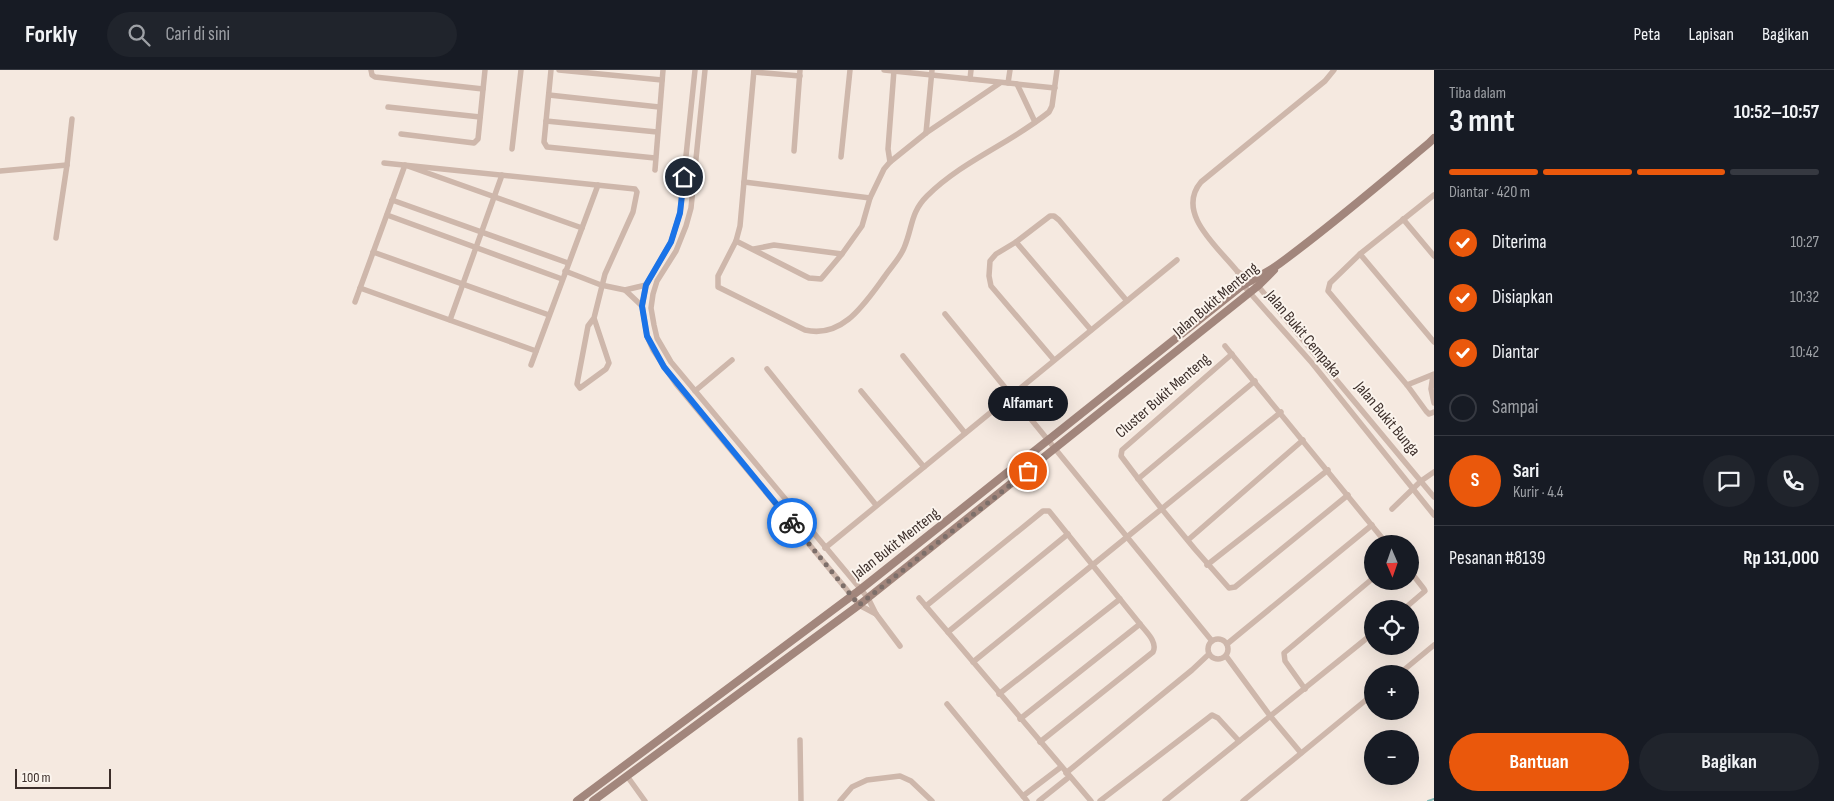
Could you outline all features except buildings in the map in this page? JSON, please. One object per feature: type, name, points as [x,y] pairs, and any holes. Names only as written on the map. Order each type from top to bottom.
[{"type":"street","points":[[371,70],[375,77],[483,89]]},
{"type":"street","points":[[401,134],[474,143],[478,139],[485,70]]},
{"type":"street","points":[[512,149],[521,70]]},
{"type":"street","points":[[551,70],[544,142],[546,146],[550,149],[656,158]]},
{"type":"street","points":[[559,70],[662,80]]},
{"type":"street","points":[[655,170],[663,70]]},
{"type":"street","points":[[695,70],[680,213],[671,242],[646,285],[642,306],[647,336],[676,384],[859,605],[876,614]]},
{"type":"street","points":[[705,70],[691,208],[676,251],[657,281],[653,294],[651,308],[657,338],[671,362],[683,377],[861,589],[876,614],[900,646]]},
{"type":"street","points":[[841,157],[850,70]]},
{"type":"street","points":[[884,70],[932,73],[1055,88]]},
{"type":"street","points":[[970,79],[971,70]]},
{"type":"street","points":[[1008,83],[1010,70]]},
{"type":"street","points":[[794,151],[800,73],[754,71],[740,226],[736,241],[718,276],[718,287],[805,330],[816,333],[831,330],[855,313],[868,299],[904,250],[910,233],[913,213],[945,179],[1049,112],[1052,106],[1057,70]]},
{"type":"street","name":"Jalan Bukit Cempaka","points":[[1334,70],[1325,81],[1223,163],[1194,189],[1192,199],[1194,216],[1225,258],[1238,272],[1244,285],[1312,363],[1434,515]]},
{"type":"street","points":[[890,162],[888,149],[894,71]]},
{"type":"street","points":[[926,133],[932,73]]},
{"type":"street","points":[[736,241],[809,278],[817,280],[824,277],[862,226],[870,198],[884,169],[890,162],[926,133],[1000,82]]},
{"type":"street","points":[[1017,84],[1035,122]]},
{"type":"street","points":[[549,95],[659,107]]},
{"type":"street","points":[[388,107],[480,117]]},
{"type":"street","points":[[56,238],[68,165],[72,119]]},
{"type":"street","points":[[546,121],[657,132]]},
{"type":"street","name":"Jalan Bukit Cempaka","points":[[1277,266],[1344,214],[1434,138]]},
{"type":"street","points":[[384,163],[635,189],[637,192],[633,212],[601,286],[594,318],[588,326],[577,384],[580,388],[606,369],[609,363],[594,318]]},
{"type":"street","points":[[0,172],[68,165]]},
{"type":"street","points":[[405,165],[582,228]]},
{"type":"street","points":[[354,302],[405,165]]},
{"type":"street","points":[[450,320],[502,175]]},
{"type":"street","points":[[744,182],[870,198]]},
{"type":"street","points":[[531,365],[598,185]]},
{"type":"street","points":[[1434,195],[1360,254],[1330,282],[1328,291],[1407,385],[1426,411],[1431,414],[1434,412]]},
{"type":"street","points":[[392,200],[568,263]]},
{"type":"street","points":[[387,215],[562,279]]},
{"type":"street","points":[[1054,360],[991,286],[989,281],[990,261],[996,254],[1016,242],[1048,218],[1054,216],[1127,301]]},
{"type":"street","points":[[1403,219],[1434,256]]},
{"type":"street","points":[[1016,242],[1091,330]]},
{"type":"street","points":[[754,249],[774,245],[842,254]]},
{"type":"street","points":[[373,252],[549,315]]},
{"type":"street","points":[[1360,254],[1434,342]]},
{"type":"street","points":[[825,548],[1177,260]]},
{"type":"street","name":"Jalan Bukit Menteng","points":[[577,801],[852,596],[1251,279],[1277,266]]},
{"type":"street","name":"Jalan Bukit Menteng","points":[[594,801],[868,598],[1258,286],[1277,266]]},
{"type":"street","points":[[565,271],[601,286],[625,290],[646,285]]},
{"type":"street","name":"Jalan Bukit Bunga","points":[[1238,272],[1251,279],[1258,286],[1434,497]]},
{"type":"street","points":[[360,288],[536,351]]},
{"type":"street","points":[[625,290],[642,306]]},
{"type":"street","points":[[945,314],[1212,641]]},
{"type":"street","name":"Cluster Bukit Menteng","points":[[1226,346],[1380,535]]},
{"type":"street","name":"Cluster Bukit Menteng","points":[[1232,354],[1122,450],[1121,456],[1208,565],[1229,588],[1235,587],[1348,496]]},
{"type":"street","points":[[903,356],[965,433]]},
{"type":"street","points":[[1312,363],[1318,358]]},
{"type":"street","points":[[695,391],[732,360]]},
{"type":"street","points":[[767,368],[876,505]]},
{"type":"street","points":[[1407,385],[1434,374]]},
{"type":"street","points":[[1434,374],[1431,389],[1434,402]]},
{"type":"street","points":[[1138,479],[1255,381]]},
{"type":"street","points":[[862,391],[924,467]]},
{"type":"street","points":[[973,662],[1091,564],[1163,509],[1281,412]]},
{"type":"street","points":[[1356,418],[1362,412]]},
{"type":"street","points":[[1188,540],[1303,440]]},
{"type":"street","points":[[1208,565],[1328,470]]},
{"type":"street","points":[[1392,509],[1421,481],[1434,472]]},
{"type":"street","points":[[926,606],[1043,510],[1049,511],[1140,624],[1154,643],[1155,648],[1153,652],[1040,742]]},
{"type":"street","points":[[1227,644],[1372,525]]},
{"type":"street","points":[[948,632],[1068,534]]},
{"type":"street","points":[[1414,600],[1425,591],[1419,582]]},
{"type":"street","points":[[1305,689],[1285,661],[1284,653],[1364,586]]},
{"type":"street","points":[[919,598],[1090,801]]},
{"type":"street","points":[[999,694],[1120,599]]},
{"type":"street","points":[[1020,719],[1140,624]]},
{"type":"street","points":[[1221,640],[1227,644],[1226,656],[1219,660],[1209,654],[1208,646],[1212,641],[1221,640]]},
{"type":"street","points":[[1165,801],[1364,641]]},
{"type":"street","points":[[1410,665],[1434,646]]},
{"type":"street","points":[[1039,801],[1209,654]]},
{"type":"street","points":[[1226,656],[1271,717],[1301,753]]},
{"type":"street","points":[[1243,801],[1364,702]]},
{"type":"street","points":[[947,704],[1025,799],[1061,768]]},
{"type":"street","points":[[1100,801],[1212,715],[1218,718],[1239,741]]},
{"type":"street","points":[[800,740],[801,801]]},
{"type":"street","points":[[627,776],[645,801]]},
{"type":"street","points":[[840,801],[852,787],[867,780],[900,776],[911,781],[932,801]]},
{"type":"waterway","points":[[1428,801],[1434,799]]},
{"type":"way so far","points":[[792,523],[859,605],[1028,471]]},
{"type":"place","name":"Alfamart","points":[[1028,471]]},
{"type":"route","points":[[684,177],[680,213],[671,242],[646,285],[642,306],[647,336],[653,350],[676,384],[792,523]]}]
